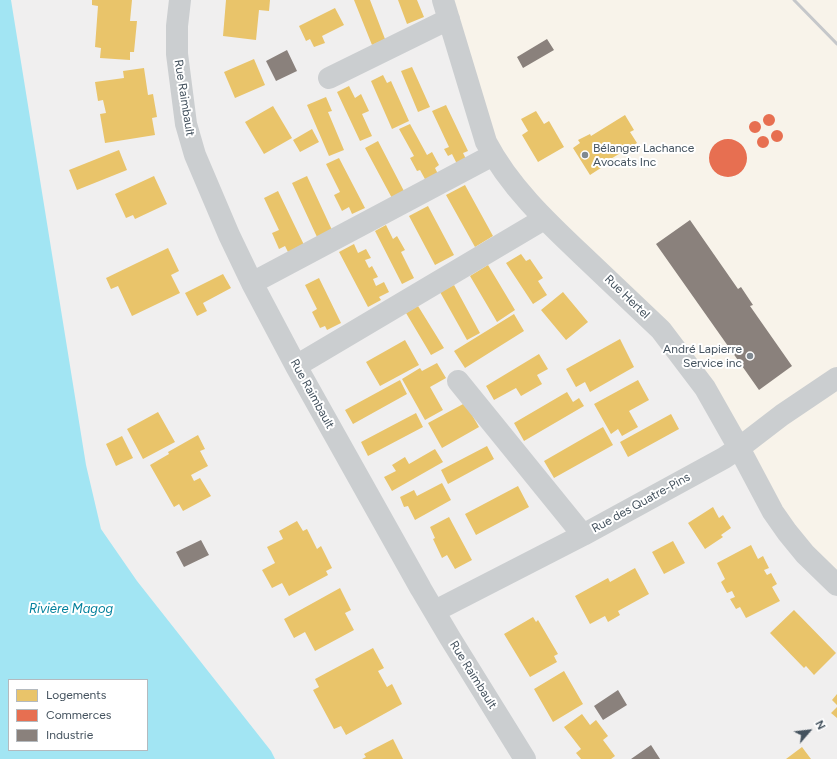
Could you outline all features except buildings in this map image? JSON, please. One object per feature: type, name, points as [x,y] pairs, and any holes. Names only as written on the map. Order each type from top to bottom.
[{"type":"street","name":"Rue Raimbault","points":[[180,0],[176,26],[177,54],[186,124],[195,155],[211,194],[252,283],[296,366],[434,611],[525,759]]},
{"type":"street","points":[[329,78],[446,10]]},
{"type":"street","name":"Rue Hertel","points":[[446,10],[486,142],[493,155],[510,179],[544,219],[661,330],[705,388],[773,512],[787,532],[806,554],[837,585]]},
{"type":"street","points":[[252,283],[493,155]]},
{"type":"street","points":[[296,366],[544,219]]},
{"type":"street","name":"Rue des Quatre-Pins","points":[[434,611],[583,535],[724,458],[782,415],[837,378]]},
{"type":"street","points":[[458,381],[583,535]]},
{"type":"shaded area","points":[[443,0],[837,0],[837,585],[805,554],[705,388],[510,179]]},
{"type":"water","name":"Rivière Magog","points":[[0,0],[11,0],[86,465],[101,529],[137,581],[271,751],[275,759],[0,759]]},
{"type":"railway","points":[[794,0],[837,44]]},
{"type":"place","name":"Bélanger Lachance Avocats Inc","points":[[585,155]]},
{"type":"place","name":"André Lapierre Service inc","points":[[750,356]]}]
